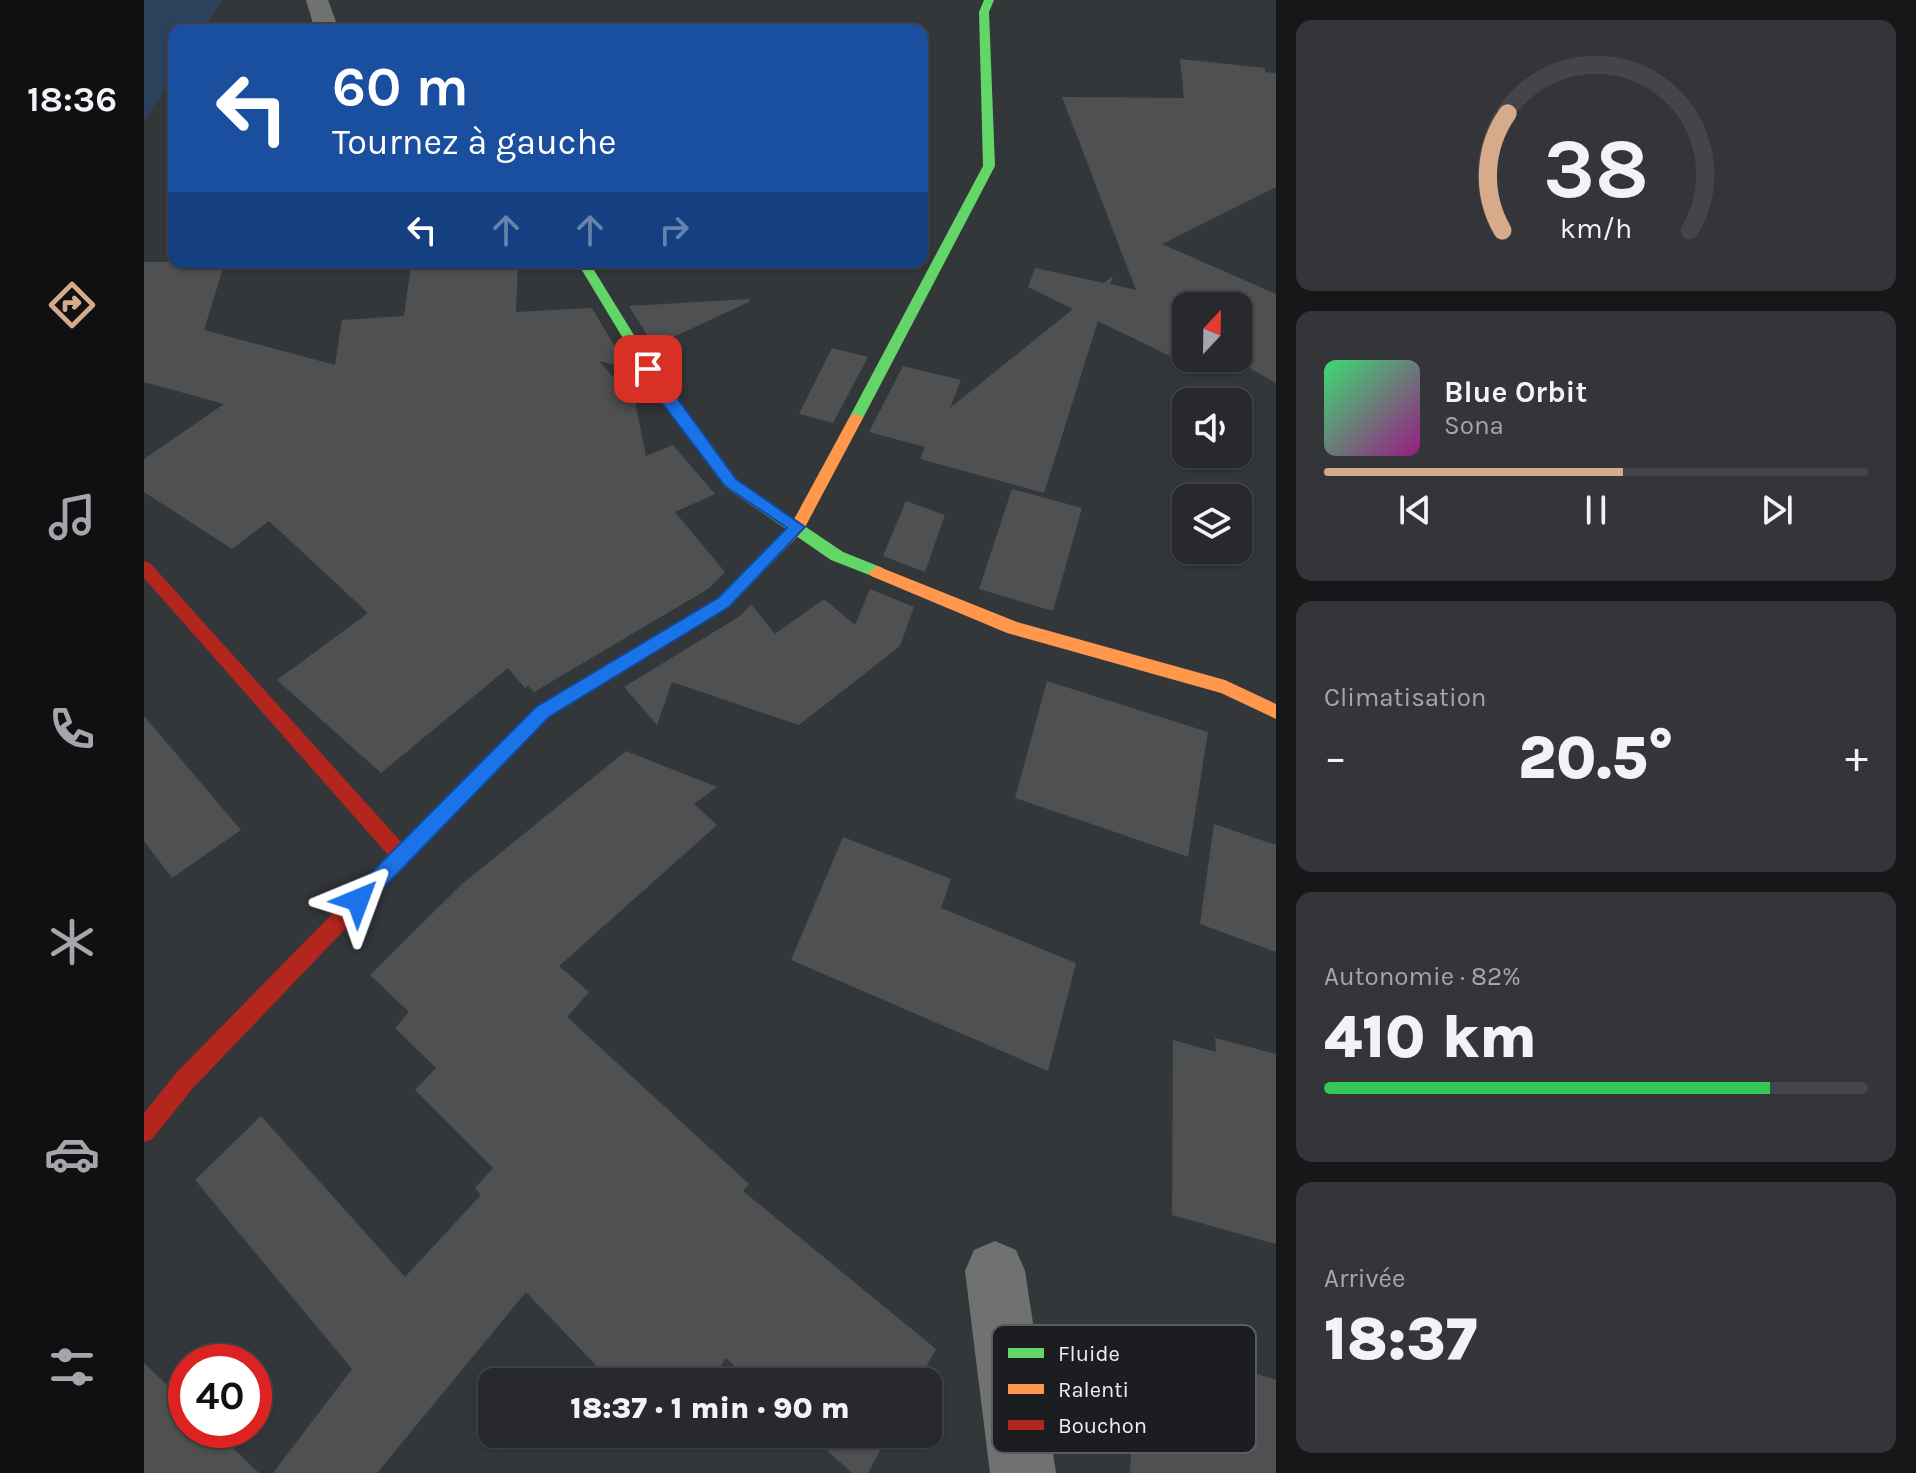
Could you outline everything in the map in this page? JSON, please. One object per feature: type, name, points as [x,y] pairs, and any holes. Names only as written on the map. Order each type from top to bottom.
[{"type":"street","points":[[317,0],[325,24]]},
{"type":"street","points":[[144,1131],[185,1080],[542,712],[724,602],[798,527],[989,166],[984,12],[989,0]]},
{"type":"street","points":[[587,268],[664,395],[730,483],[837,556],[1013,628],[1225,687],[1276,712]]},
{"type":"street","points":[[144,567],[401,855]]},
{"type":"street","points":[[995,1271],[1002,1325]]},
{"type":"street","points":[[1020,1453],[1023,1473]]},
{"type":"shaded area","points":[[144,0],[223,0],[207,24],[168,24],[168,84],[144,121]]},
{"type":"building","points":[[1180,59],[1265,68],[1265,72],[1276,73],[1276,187],[1162,244],[1276,294],[1276,383],[1252,369],[1252,292],[1172,292],[1172,357],[1098,321],[1044,493],[920,459],[925,447],[869,432],[903,366],[961,380],[950,408],[1073,309],[1028,287],[1035,268],[1104,283],[1113,276],[1110,284],[1136,290],[1062,97],[1184,98]]},
{"type":"building","points":[[144,262],[168,262],[168,268],[223,268],[204,330],[335,365],[342,320],[404,316],[411,268],[518,268],[516,312],[592,308],[623,360],[614,365],[599,361],[635,402],[646,456],[673,445],[715,494],[675,512],[725,572],[708,589],[534,692],[528,686],[525,688],[508,668],[381,773],[277,680],[368,613],[269,521],[232,549],[144,492],[144,459],[224,404],[144,382]]},
{"type":"building","points":[[749,299],[749,302],[654,346],[629,306]]},
{"type":"building","points":[[832,348],[868,357],[833,423],[799,414]]},
{"type":"building","points":[[1012,489],[1082,508],[1053,611],[979,589]]},
{"type":"building","points":[[906,501],[945,515],[925,572],[883,556]]},
{"type":"building","points":[[870,589],[914,607],[900,646],[799,725],[672,682],[657,725],[624,687],[740,616],[751,604],[775,634],[824,599],[855,625]]},
{"type":"building","points":[[1047,681],[1208,732],[1188,857],[1015,798]]},
{"type":"building","points":[[144,716],[241,830],[172,878],[144,841]]},
{"type":"building","points":[[626,751],[717,787],[694,804],[717,825],[559,966],[589,992],[567,1017],[749,1184],[743,1191],[936,1349],[926,1368],[737,1368],[726,1358],[719,1368],[599,1368],[526,1292],[377,1473],[273,1473],[352,1369],[195,1180],[261,1116],[405,1277],[481,1195],[475,1188],[493,1168],[415,1090],[436,1068],[395,1028],[409,1012],[370,975],[462,884]]},
{"type":"building","points":[[1214,824],[1276,845],[1276,952],[1200,924]]},
{"type":"building","points":[[843,837],[951,879],[941,908],[1076,963],[1048,1071],[791,960]]},
{"type":"building","points":[[1215,1038],[1276,1054],[1276,1244],[1172,1215],[1173,1040],[1216,1052]]},
{"type":"building","points":[[144,1363],[168,1386],[168,1448],[233,1448],[259,1473],[144,1473]]},
{"type":"building","points":[[1256,1374],[1276,1380],[1276,1473],[1130,1473],[1131,1453],[1256,1453]]},
{"type":"building","points":[[824,1448],[881,1448],[868,1473],[852,1473]]},
{"type":"traffic: fast","points":[[856,418],[989,166],[984,12],[989,0]]},
{"type":"traffic: fast","points":[[587,268],[664,395],[730,483],[837,556],[877,572]]},
{"type":"traffic: slow","points":[[569,696],[724,602],[798,527],[856,418]]},
{"type":"traffic: slow","points":[[877,572],[1013,628],[1225,687],[1276,712]]},
{"type":"traffic: jam","points":[[144,567],[401,855]]},
{"type":"traffic: jam","points":[[144,1131],[185,1080],[542,712],[569,696]]},
{"type":"route","points":[[358,900],[542,712],[724,602],[798,527],[730,483],[648,369]]}]
